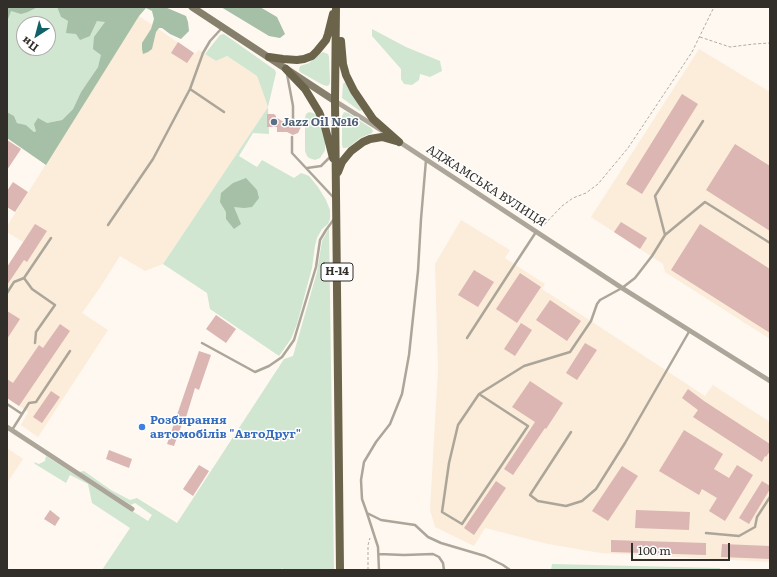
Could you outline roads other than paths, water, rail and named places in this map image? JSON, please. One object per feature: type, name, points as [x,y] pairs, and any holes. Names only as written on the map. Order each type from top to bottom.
[{"type":"main road","name":"АДЖАМСЬКА ВУЛИЦЯ","points":[[192,7],[336,101]]},
{"type":"main road","points":[[269,57],[290,60],[304,59],[312,56],[326,40],[336,7]]},
{"type":"main road","points":[[336,7],[342,57],[346,75],[373,119],[399,142]]},
{"type":"main road","name":"Н-14","points":[[336,7],[336,176],[340,570]]},
{"type":"main road","points":[[286,69],[305,89],[317,107],[325,127],[336,176]]},
{"type":"main road","points":[[336,176],[339,167],[346,156],[363,142],[370,139],[382,138],[399,142]]},
{"type":"street","name":"АДЖАМСЬКА ВУЛИЦЯ","points":[[336,101],[622,288],[770,381]]},
{"type":"street","points":[[7,427],[132,509]]},
{"type":"lane","points":[[108,225],[153,159],[190,89],[203,53],[210,41],[223,27]]},
{"type":"lane","points":[[286,69],[293,106],[293,119]]},
{"type":"lane","points":[[190,89],[224,112]]},
{"type":"lane","points":[[665,235],[655,196],[703,121]]},
{"type":"lane","points":[[292,137],[292,154],[337,201]]},
{"type":"lane","points":[[306,168],[321,166],[332,156]]},
{"type":"lane","points":[[379,570],[378,547],[362,499],[361,480],[364,462],[376,442],[390,424],[402,394],[409,355],[418,272],[426,160]]},
{"type":"lane","points":[[479,394],[528,426],[462,524],[442,512],[449,463],[458,425],[479,394],[524,366],[570,352],[591,321],[600,300],[622,288],[635,278],[652,256],[665,235],[705,202],[770,243]]},
{"type":"lane","points":[[202,343],[255,372],[269,366],[282,357],[294,340],[316,266],[320,240],[337,216]]},
{"type":"lane","points":[[467,338],[536,232]]},
{"type":"lane","points":[[7,292],[14,282],[24,278],[51,238]]},
{"type":"lane","points":[[24,278],[32,289],[55,304],[36,332],[35,343]]},
{"type":"lane","points":[[571,432],[530,495],[538,501],[566,506],[582,502],[596,489],[625,443],[690,330]]},
{"type":"lane","points":[[12,430],[29,403],[36,402],[70,351]]},
{"type":"lane","points":[[7,404],[22,414]]},
{"type":"lane","points":[[706,533],[739,536],[755,527],[757,517],[770,497]]},
{"type":"lane","points":[[367,513],[381,520],[415,525],[428,537],[441,543],[485,556],[503,564],[510,570]]},
{"type":"lane","points":[[379,554],[433,554],[439,556],[443,563],[444,570]]},
{"type":"place","name":"Jazz Oil №16","points":[[274,122]]},
{"type":"place","name":"Розбирання автомобілів \"АвтоДруг\"","points":[[142,427]]}]
